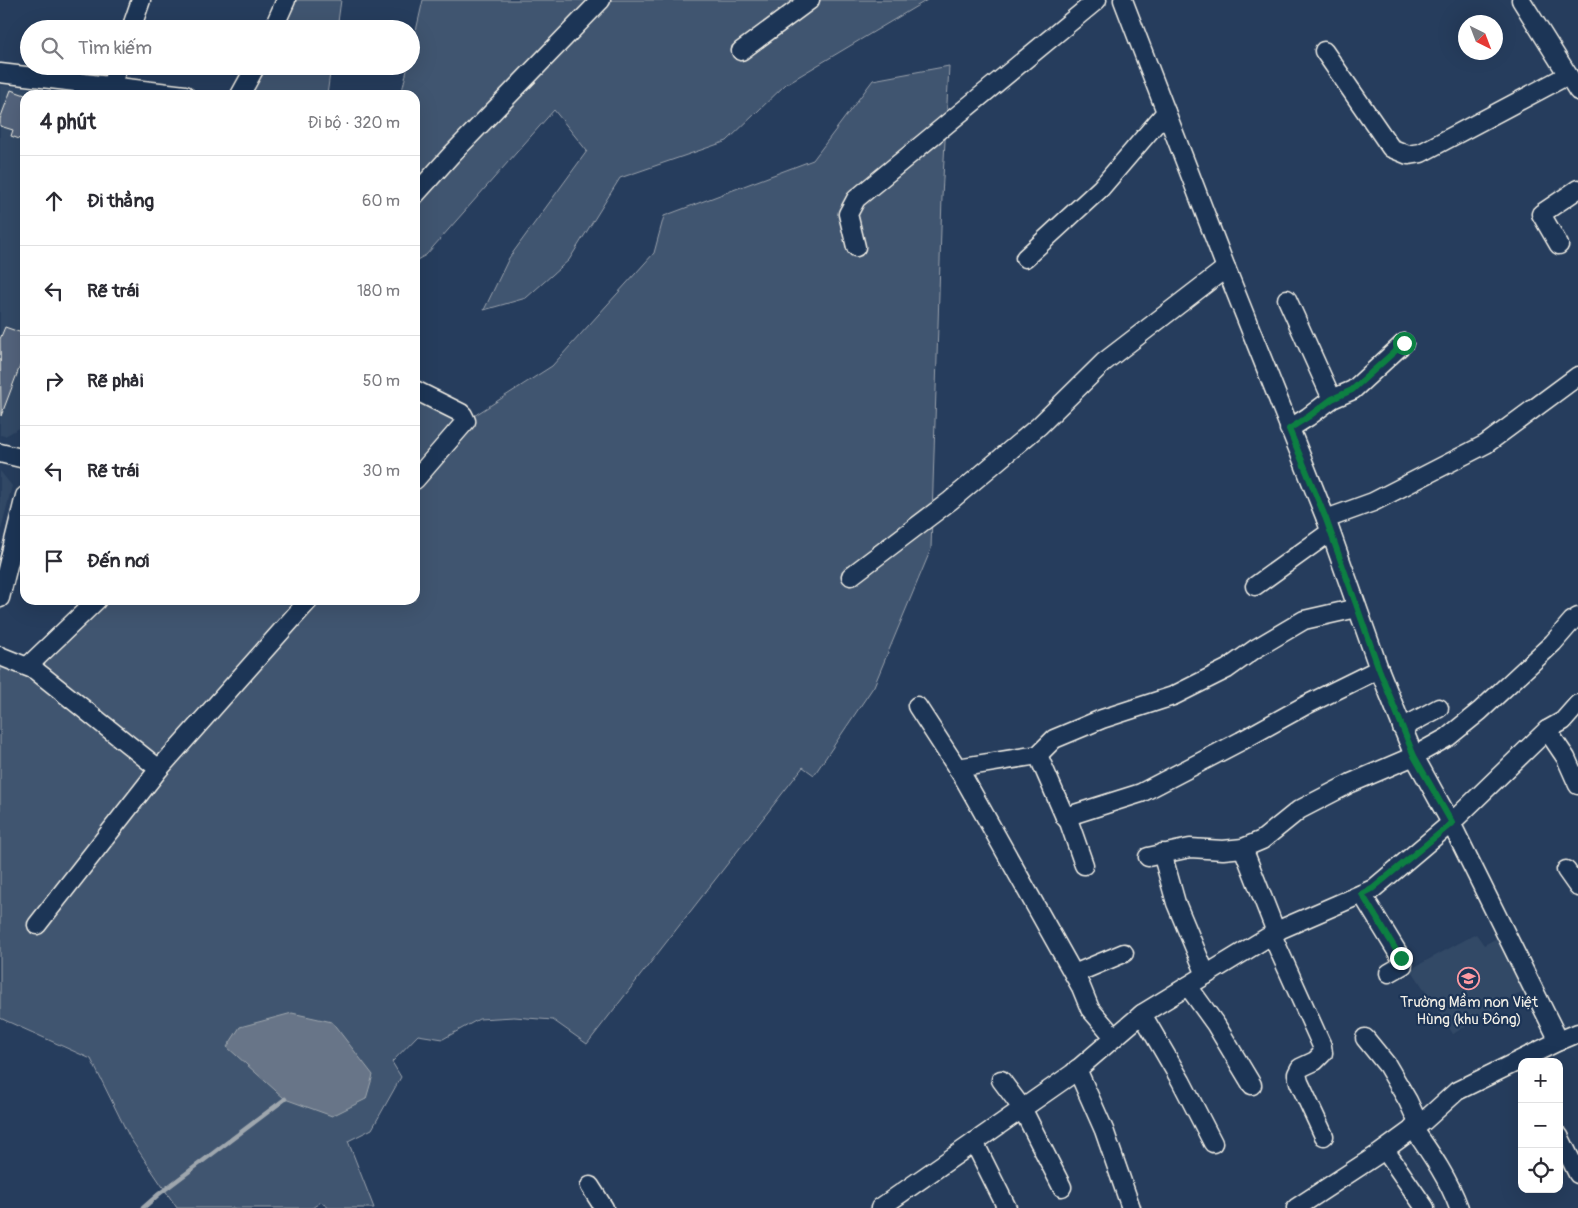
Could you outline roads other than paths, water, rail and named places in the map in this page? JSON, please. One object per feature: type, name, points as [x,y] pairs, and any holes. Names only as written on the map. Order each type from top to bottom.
[{"type":"street","points":[[134,20],[141,0]]},
{"type":"street","points":[[277,20],[286,0]]},
{"type":"street","points":[[420,189],[601,0]]},
{"type":"street","points":[[741,51],[810,0]]},
{"type":"street","points":[[856,247],[848,214],[856,199],[1097,0]]},
{"type":"street","points":[[1123,0],[1328,526],[1402,728],[1414,756],[1452,823],[1558,1041]]},
{"type":"street","points":[[1521,0],[1578,91]]},
{"type":"street","points":[[1324,51],[1391,148],[1408,155],[1421,152],[1568,75]]},
{"type":"street","points":[[0,73],[144,90]]},
{"type":"street","points":[[111,86],[115,75]]},
{"type":"street","points":[[243,90],[251,75]]},
{"type":"street","points":[[1025,258],[1101,188],[1166,112]]},
{"type":"street","points":[[1559,245],[1541,214],[1578,189]]},
{"type":"street","points":[[852,576],[950,501],[1039,426],[1104,362],[1226,268]]},
{"type":"street","points":[[1287,299],[1332,399]]},
{"type":"street","points":[[1289,429],[1332,399],[1352,390],[1404,343]]},
{"type":"street","points":[[1254,586],[1328,526],[1486,444],[1577,378]]},
{"type":"street","points":[[420,392],[461,412],[466,421],[420,474]]},
{"type":"street","points":[[0,453],[20,458]]},
{"type":"street","points":[[0,598],[20,516]]},
{"type":"street","points":[[28,666],[92,605]]},
{"type":"street","points":[[37,925],[159,769],[305,605]]},
{"type":"street","points":[[957,768],[1038,755],[1054,739],[1102,719],[1173,696],[1227,669],[1255,649],[1304,620],[1357,608]]},
{"type":"street","points":[[1206,975],[1155,855],[1190,848],[1223,850],[1243,848],[1262,840],[1299,810],[1351,783],[1414,756],[1448,736],[1480,711],[1576,622]]},
{"type":"street","points":[[0,656],[35,670],[159,769]]},
{"type":"street","points":[[1066,817],[1141,792],[1306,705],[1379,669]]},
{"type":"street","points":[[888,1206],[1077,1069],[1142,1014],[1274,934],[1372,889],[1452,823],[1547,730],[1563,721],[1578,704]]},
{"type":"street","points":[[917,706],[957,768],[1074,974],[1090,1009],[1114,1037]]},
{"type":"street","points":[[1402,728],[1439,708]]},
{"type":"street","points":[[1547,730],[1566,758],[1578,785]]},
{"type":"street","points":[[1038,755],[1069,822],[1084,865]]},
{"type":"street","points":[[1243,848],[1274,934],[1322,1046],[1323,1053],[1315,1062],[1300,1068],[1297,1074],[1324,1136]]},
{"type":"street","points":[[1566,870],[1578,887]]},
{"type":"street","points":[[1362,894],[1401,958],[1403,965],[1389,973]]},
{"type":"street","points":[[1074,974],[1124,953]]},
{"type":"street","points":[[1188,986],[1216,1026],[1252,1085]]},
{"type":"street","points":[[1142,1014],[1181,1081],[1212,1143]]},
{"type":"street","points":[[1533,1058],[1558,1041],[1578,1033]]},
{"type":"street","points":[[1365,1038],[1387,1065],[1408,1101],[1416,1126],[1452,1188],[1459,1208]]},
{"type":"street","points":[[1296,1208],[1385,1150],[1457,1091],[1518,1068]]},
{"type":"street","points":[[1077,1069],[1104,1130],[1131,1208]]},
{"type":"street","points":[[1001,1080],[1022,1108],[1062,1187]]},
{"type":"street","points":[[974,1142],[1007,1208]]},
{"type":"street","points":[[1563,1144],[1578,1174]]},
{"type":"street","points":[[1385,1150],[1425,1208]]},
{"type":"street","points":[[590,1186],[604,1208]]},
{"type":"waterway","points":[[143,1208],[285,1099]]},
{"type":"place","name":"Trường Mầm non Việt Hùng (khu Đông)","points":[[1469,979]]}]
